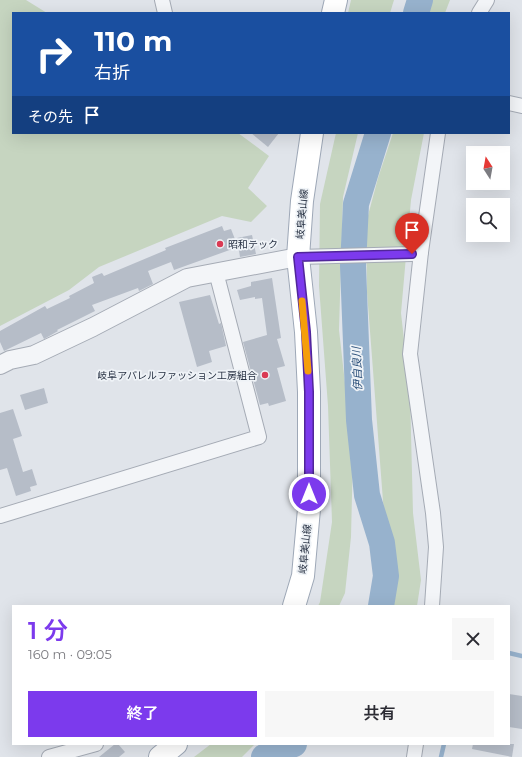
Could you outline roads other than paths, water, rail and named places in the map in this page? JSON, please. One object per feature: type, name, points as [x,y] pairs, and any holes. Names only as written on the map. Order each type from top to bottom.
[{"type":"main road","points":[[333,12],[336,0]]},
{"type":"main road","name":"岐阜美山線","points":[[294,605],[303,576],[309,509],[309,392],[306,332],[298,257],[302,201],[312,134]]},
{"type":"main road","points":[[160,757],[175,745]]},
{"type":"street","points":[[162,0],[165,12]]},
{"type":"street","points":[[480,12],[487,0]]},
{"type":"street","points":[[510,103],[522,106]]},
{"type":"street","points":[[432,605],[436,547],[433,513],[410,354],[417,253],[438,134]]},
{"type":"street","points":[[0,364],[10,360],[34,355],[93,327],[187,278],[298,257],[417,253]]},
{"type":"street","points":[[0,516],[259,437],[216,272]]},
{"type":"street","points":[[49,757],[92,745]]},
{"type":"street","points":[[414,757],[416,745]]},
{"type":"waterway","name":"伊自良川","points":[[416,12],[420,0]]},
{"type":"waterway","name":"伊自良川","points":[[378,134],[356,204],[353,266],[359,420],[367,495],[382,543],[386,576],[381,605]]},
{"type":"waterway","points":[[510,653],[522,656]]},
{"type":"waterway","name":"伊自良川","points":[[264,757],[292,745]]},
{"type":"waterway","points":[[441,757],[444,745]]},
{"type":"place","name":"昭和テック","points":[[220,244]]},
{"type":"place","name":"岐阜アパレルファッション工房組合","points":[[265,375]]}]
